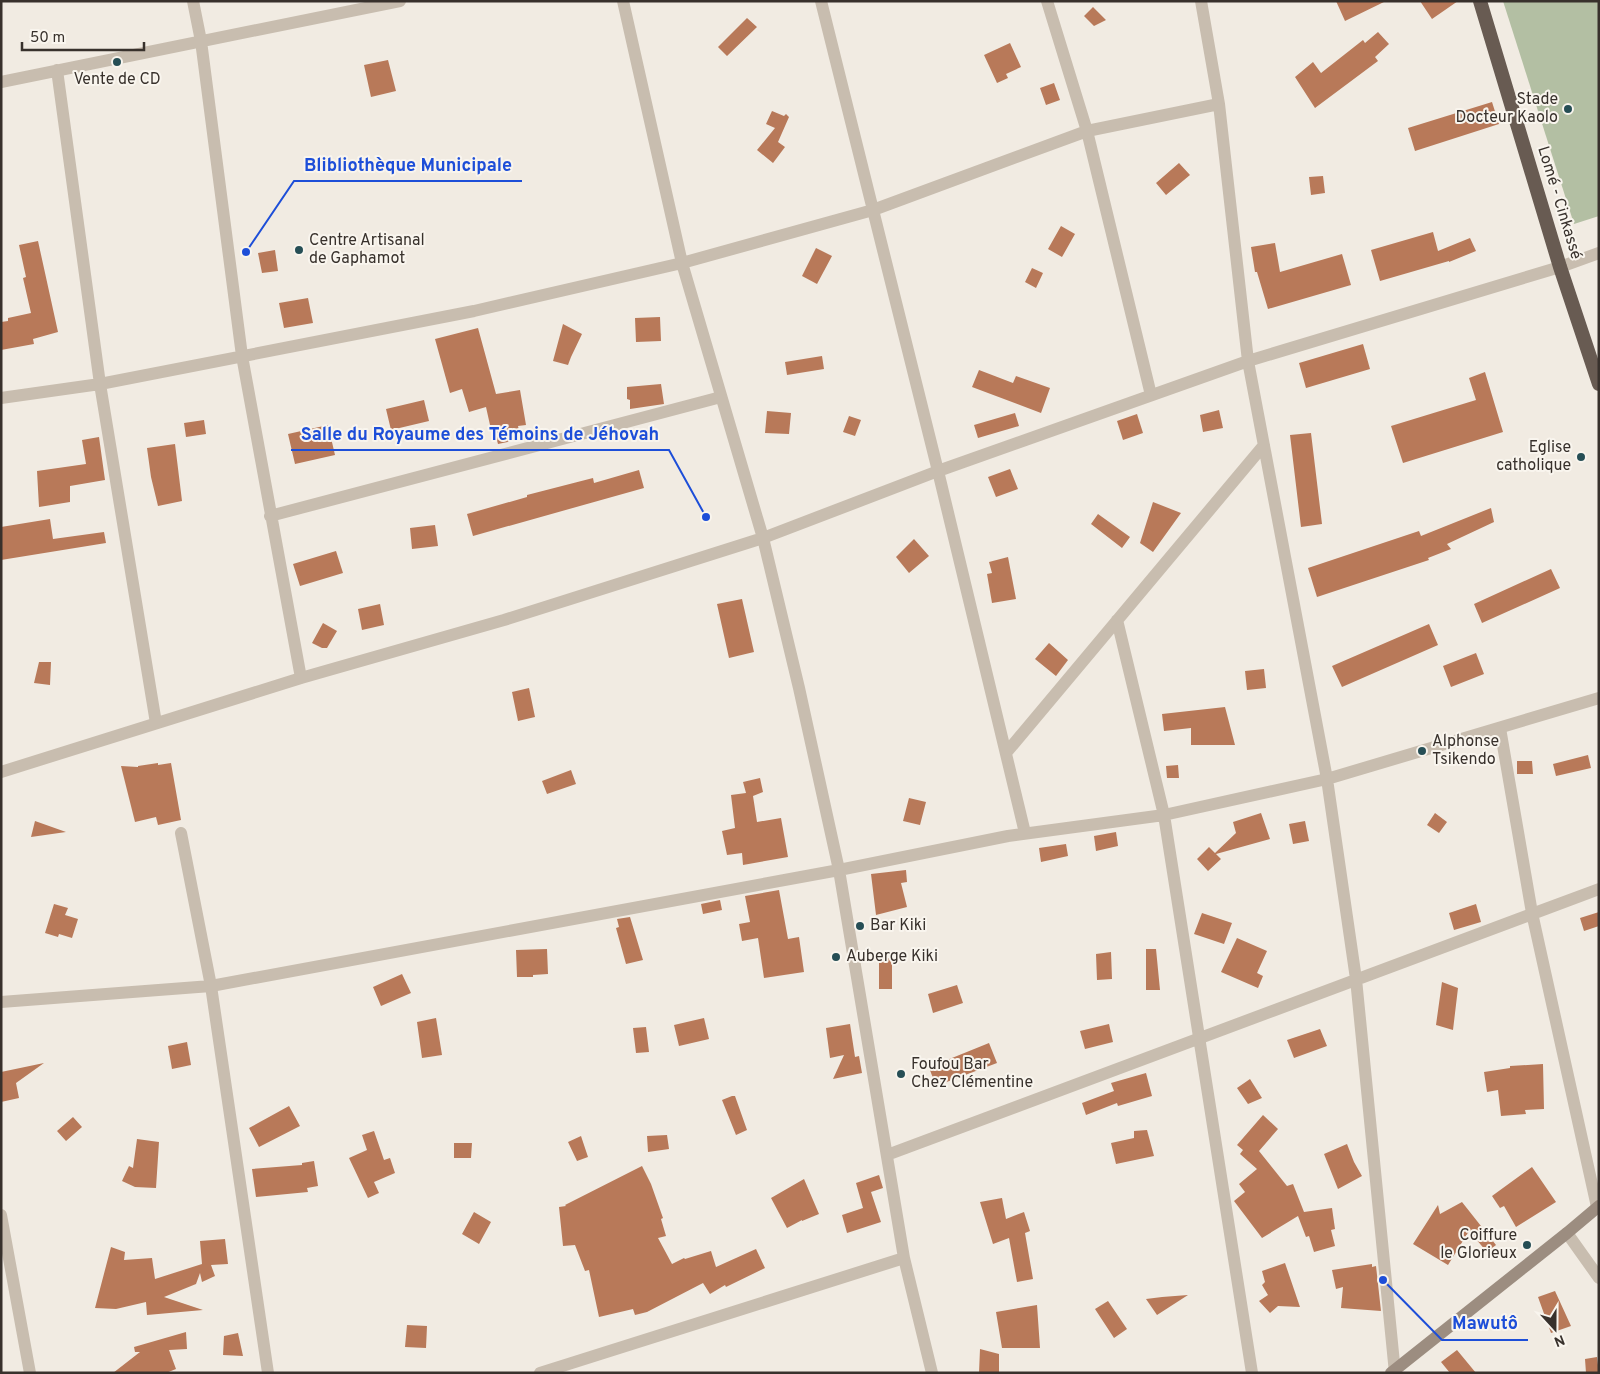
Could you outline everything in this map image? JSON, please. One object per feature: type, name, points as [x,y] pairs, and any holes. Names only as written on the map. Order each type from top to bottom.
[{"type":"highway","name":"Lomé - Cinkassé","points":[[1480,1],[1560,267],[1599,384]]},
{"type":"main road","points":[[1394,1371],[1598,1206]]},
{"type":"street","points":[[193,1],[201,41],[242,356],[301,678]]},
{"type":"street","points":[[1,82],[400,1]]},
{"type":"street","points":[[623,1],[682,263],[763,538],[799,688],[839,870],[904,1258],[932,1373]]},
{"type":"street","points":[[822,1],[1025,833]]},
{"type":"street","points":[[1047,1],[1086,131],[1150,395]]},
{"type":"street","points":[[1201,1],[1219,104],[1248,361],[1327,779],[1356,979],[1394,1371]]},
{"type":"street","points":[[57,70],[100,384],[156,723]]},
{"type":"street","points":[[1,398],[100,384],[474,312],[682,263],[873,210],[1086,131],[1219,104]]},
{"type":"street","points":[[1,772],[301,678],[504,620],[763,538],[938,471],[1248,361],[1560,267],[1599,253]]},
{"type":"street","points":[[270,516],[721,397]]},
{"type":"street","points":[[1006,753],[1264,445]]},
{"type":"street","points":[[1117,620],[1164,815],[1252,1373]]},
{"type":"street","points":[[1,1002],[211,986],[839,870],[1025,833],[1164,815],[1327,779],[1599,698]]},
{"type":"street","points":[[1500,728],[1532,913],[1598,1206]]},
{"type":"street","points":[[181,833],[211,986],[268,1373]]},
{"type":"street","points":[[886,1155],[1599,889]]},
{"type":"street","points":[[1,1215],[30,1373]]},
{"type":"street","points":[[1567,1233],[1599,1278]]},
{"type":"street","points":[[540,1373],[904,1258]]},
{"type":"green space","name":"Stade Docteur Kaolo","points":[[1503,1],[1599,1],[1599,216],[1574,224]]},
{"type":"building","points":[[1336,1],[1386,1],[1345,21]]},
{"type":"building","points":[[1420,1],[1458,1],[1432,19]]},
{"type":"building","points":[[1093,7],[1106,20],[1094,26],[1084,16]]},
{"type":"building","points":[[747,18],[757,27],[727,56],[718,47]]},
{"type":"building","points":[[1378,32],[1389,44],[1375,57],[1378,61],[1315,108],[1295,77],[1313,62],[1321,73],[1363,40],[1365,43]]},
{"type":"building","points":[[1010,43],[1021,67],[1006,74],[1008,78],[997,83],[984,55]]},
{"type":"building","points":[[388,60],[396,91],[371,97],[364,65]]},
{"type":"building","points":[[1054,83],[1060,100],[1046,105],[1040,88]]},
{"type":"building","points":[[1492,102],[1499,124],[1415,151],[1408,128]]},
{"type":"building","points":[[772,111],[784,116],[786,114],[789,117],[778,142],[785,147],[773,163],[757,150],[775,128],[766,124]]},
{"type":"building","points":[[1179,163],[1190,175],[1166,195],[1156,183]]},
{"type":"building","points":[[1323,176],[1325,193],[1311,195],[1309,177]]},
{"type":"building","points":[[1061,226],[1075,234],[1062,257],[1048,249]]},
{"type":"building","points":[[1433,232],[1438,251],[1470,238],[1476,251],[1449,262],[1380,281],[1371,250]]},
{"type":"building","points":[[38,241],[58,332],[33,339],[34,344],[1,350],[1,322],[8,321],[8,318],[31,313],[23,278],[26,277],[19,245]]},
{"type":"building","points":[[1275,243],[1280,272],[1342,254],[1351,285],[1268,309],[1257,272],[1255,272],[1251,247]]},
{"type":"building","points":[[816,248],[832,256],[817,284],[802,276]]},
{"type":"building","points":[[275,250],[278,271],[262,273],[258,253]]},
{"type":"building","points":[[1032,268],[1043,273],[1036,288],[1025,282]]},
{"type":"building","points":[[308,298],[313,323],[284,328],[279,303]]},
{"type":"building","points":[[660,317],[661,341],[636,342],[635,318]]},
{"type":"building","points":[[563,324],[582,334],[568,365],[553,361]]},
{"type":"building","points":[[478,328],[496,394],[520,390],[526,425],[518,426],[521,439],[498,444],[495,433],[492,434],[486,407],[469,412],[462,389],[450,393],[435,339]]},
{"type":"building","points":[[1363,344],[1370,369],[1306,388],[1299,363]]},
{"type":"building","points":[[822,356],[824,369],[787,375],[785,362]]},
{"type":"building","points":[[979,370],[1013,383],[1016,376],[1050,388],[1041,413],[972,387]]},
{"type":"building","points":[[1485,372],[1503,432],[1403,463],[1391,426],[1476,400],[1469,378]]},
{"type":"building","points":[[661,384],[664,404],[630,409],[630,400],[627,399],[627,387]]},
{"type":"building","points":[[424,400],[429,421],[391,430],[386,409]]},
{"type":"building","points":[[1219,410],[1223,428],[1203,432],[1200,415]]},
{"type":"building","points":[[767,411],[791,413],[789,434],[765,433]]},
{"type":"building","points":[[1015,413],[1019,426],[978,438],[974,425]]},
{"type":"building","points":[[1137,414],[1143,433],[1123,440],[1117,421]]},
{"type":"building","points":[[849,416],[861,420],[855,436],[843,432]]},
{"type":"building","points":[[204,420],[206,434],[186,437],[184,423]]},
{"type":"building","points":[[328,425],[335,455],[295,464],[288,434]]},
{"type":"building","points":[[1311,433],[1322,524],[1301,527],[1290,435]]},
{"type":"building","points":[[99,437],[105,480],[70,486],[70,502],[39,507],[37,471],[86,464],[82,440]]},
{"type":"building","points":[[175,444],[182,501],[158,506],[147,448]]},
{"type":"building","points":[[1010,469],[1018,489],[996,497],[988,477]]},
{"type":"building","points":[[639,470],[644,488],[473,536],[467,514],[527,497],[527,495],[593,478],[594,483]]},
{"type":"building","points":[[1153,502],[1181,513],[1153,552],[1140,543]]},
{"type":"building","points":[[1491,508],[1494,522],[1447,544],[1451,549],[1428,558],[1429,560],[1317,597],[1308,568],[1419,531],[1421,536]]},
{"type":"building","points":[[1098,514],[1130,537],[1122,548],[1091,524]]},
{"type":"building","points":[[50,519],[53,539],[104,532],[106,543],[1,560],[1,527]]},
{"type":"building","points":[[435,525],[438,546],[412,549],[410,528]]},
{"type":"building","points":[[914,539],[929,556],[909,573],[896,557]]},
{"type":"building","points":[[336,551],[343,573],[300,586],[293,564]]},
{"type":"building","points":[[1008,557],[1016,599],[992,603],[987,574],[992,573],[989,562]]},
{"type":"building","points":[[1551,569],[1560,588],[1482,623],[1474,604]]},
{"type":"building","points":[[742,599],[754,652],[729,658],[717,604]]},
{"type":"building","points":[[380,604],[384,625],[362,630],[358,609]]},
{"type":"building","points":[[323,623],[337,631],[327,648],[322,648],[312,643]]},
{"type":"building","points":[[1429,624],[1438,645],[1342,687],[1332,666]]},
{"type":"building","points":[[1049,643],[1068,660],[1056,676],[1035,659]]},
{"type":"building","points":[[1476,653],[1484,674],[1451,687],[1443,666]]},
{"type":"building","points":[[39,662],[51,662],[50,685],[34,683]]},
{"type":"building","points":[[1264,669],[1266,688],[1247,690],[1245,671]]},
{"type":"building","points":[[529,688],[535,717],[518,721],[512,692]]},
{"type":"building","points":[[1225,707],[1235,745],[1191,745],[1191,728],[1164,731],[1162,714]]},
{"type":"building","points":[[1588,755],[1591,768],[1556,776],[1553,764]]},
{"type":"building","points":[[1517,761],[1532,761],[1533,774],[1517,774]]},
{"type":"building","points":[[158,763],[158,765],[171,763],[181,820],[158,825],[156,817],[135,822],[121,766],[138,767]]},
{"type":"building","points":[[1178,765],[1179,778],[1167,778],[1166,766]]},
{"type":"building","points":[[571,770],[576,784],[547,794],[542,781]]},
{"type":"building","points":[[760,778],[763,792],[753,796],[757,822],[781,818],[788,857],[743,865],[742,853],[727,855],[722,831],[735,828],[731,795],[746,793],[743,782]]},
{"type":"building","points":[[909,798],[926,802],[920,825],[903,821]]},
{"type":"building","points":[[1261,813],[1270,839],[1216,854],[1221,859],[1208,871],[1197,859],[1209,847],[1215,853],[1236,833],[1233,822]]},
{"type":"building","points":[[1435,813],[1447,822],[1439,833],[1427,825]]},
{"type":"building","points":[[35,821],[66,832],[31,837]]},
{"type":"building","points":[[1305,821],[1309,841],[1293,844],[1289,824]]},
{"type":"building","points":[[1116,832],[1118,846],[1096,851],[1094,836]]},
{"type":"building","points":[[1066,844],[1068,856],[1041,862],[1039,848]]},
{"type":"building","points":[[906,870],[907,882],[901,883],[907,907],[876,915],[871,874]]},
{"type":"building","points":[[779,890],[788,939],[799,937],[804,972],[764,978],[758,938],[742,941],[739,924],[750,922],[745,896]]},
{"type":"building","points":[[720,900],[722,910],[703,914],[701,904]]},
{"type":"building","points":[[54,904],[68,908],[65,915],[78,919],[72,938],[59,934],[58,937],[45,933]]},
{"type":"building","points":[[1476,904],[1481,922],[1454,930],[1449,913]]},
{"type":"building","points":[[1599,912],[1599,926],[1584,931],[1580,918]]},
{"type":"building","points":[[1202,913],[1232,923],[1224,944],[1194,934]]},
{"type":"building","points":[[630,917],[643,960],[626,964],[616,928],[619,927],[617,919]]},
{"type":"building","points":[[1237,938],[1267,951],[1257,973],[1263,976],[1258,988],[1221,972]]},
{"type":"building","points":[[547,949],[548,974],[533,975],[533,977],[517,977],[516,950]]},
{"type":"building","points":[[1146,949],[1156,949],[1160,990],[1146,990]]},
{"type":"building","points":[[1111,952],[1112,979],[1097,980],[1096,954]]},
{"type":"building","points":[[879,958],[892,958],[892,989],[879,989]]},
{"type":"building","points":[[402,974],[411,993],[381,1006],[373,987]]},
{"type":"building","points":[[1442,982],[1458,988],[1453,1030],[1436,1025]]},
{"type":"building","points":[[957,985],[963,1003],[933,1013],[928,994]]},
{"type":"building","points":[[436,1018],[442,1055],[422,1058],[417,1022]]},
{"type":"building","points":[[704,1018],[709,1039],[679,1046],[674,1025]]},
{"type":"building","points":[[850,1024],[855,1057],[859,1056],[862,1073],[833,1079],[844,1055],[830,1058],[826,1028]]},
{"type":"building","points":[[1109,1024],[1113,1042],[1085,1049],[1080,1031]]},
{"type":"building","points":[[646,1027],[649,1052],[636,1053],[633,1028]]},
{"type":"building","points":[[1320,1029],[1327,1046],[1294,1058],[1287,1040]]},
{"type":"building","points":[[187,1042],[191,1065],[172,1069],[168,1046]]},
{"type":"building","points":[[989,1043],[997,1063],[936,1086],[928,1065],[947,1060]]},
{"type":"building","points":[[44,1063],[16,1083],[19,1098],[1,1102],[1,1072]]},
{"type":"building","points":[[1543,1064],[1544,1109],[1525,1110],[1526,1114],[1501,1116],[1498,1090],[1487,1092],[1484,1072],[1510,1068],[1510,1066]]},
{"type":"building","points":[[1146,1073],[1152,1096],[1118,1106],[1117,1103],[1086,1115],[1082,1103],[1114,1091],[1111,1083]]},
{"type":"building","points":[[1250,1079],[1262,1098],[1248,1104],[1237,1088]]},
{"type":"building","points":[[735,1096],[747,1130],[736,1135],[722,1100]]},
{"type":"building","points":[[289,1106],[300,1126],[259,1147],[249,1128]]},
{"type":"building","points":[[1263,1115],[1278,1129],[1259,1151],[1287,1186],[1293,1184],[1304,1212],[1332,1208],[1335,1229],[1331,1230],[1335,1246],[1314,1252],[1309,1236],[1306,1237],[1298,1216],[1262,1238],[1234,1201],[1245,1192],[1239,1184],[1257,1169],[1240,1154],[1243,1150],[1237,1145]]},
{"type":"building","points":[[73,1117],[82,1127],[66,1141],[57,1131]]},
{"type":"building","points":[[1147,1130],[1154,1156],[1116,1164],[1111,1143],[1134,1138],[1134,1131]]},
{"type":"building","points":[[374,1131],[384,1160],[390,1158],[395,1173],[374,1182],[379,1193],[368,1198],[349,1158],[367,1150],[362,1135]]},
{"type":"building","points":[[667,1135],[669,1149],[648,1152],[647,1136]]},
{"type":"building","points":[[581,1136],[588,1157],[577,1161],[568,1142]]},
{"type":"building","points":[[137,1139],[159,1142],[156,1188],[135,1187],[122,1181],[129,1166],[133,1168]]},
{"type":"building","points":[[454,1143],[472,1143],[471,1158],[454,1158]]},
{"type":"building","points":[[1347,1144],[1362,1176],[1338,1189],[1324,1154]]},
{"type":"building","points":[[314,1161],[318,1186],[307,1188],[308,1192],[256,1197],[252,1169],[302,1165],[302,1163]]},
{"type":"building","points":[[642,1166],[651,1184],[663,1218],[661,1219],[666,1236],[658,1238],[672,1264],[684,1258],[711,1251],[716,1267],[756,1249],[765,1268],[726,1287],[725,1285],[710,1294],[703,1283],[647,1312],[635,1315],[633,1309],[599,1317],[589,1270],[585,1271],[575,1245],[563,1246],[559,1207],[566,1206]]},
{"type":"building","points":[[1532,1167],[1556,1202],[1516,1227],[1504,1206],[1500,1208],[1492,1196]]},
{"type":"building","points":[[879,1175],[883,1188],[871,1192],[881,1222],[847,1233],[842,1215],[863,1208],[856,1183]]},
{"type":"building","points":[[804,1179],[819,1214],[787,1228],[771,1198]]},
{"type":"building","points":[[1002,1198],[1006,1219],[1024,1212],[1030,1231],[1025,1233],[1033,1279],[1017,1282],[1009,1238],[993,1244],[980,1202]]},
{"type":"building","points":[[1462,1202],[1496,1245],[1487,1252],[1469,1231],[1448,1265],[1413,1244],[1438,1205],[1440,1214]]},
{"type":"building","points":[[474,1212],[491,1222],[479,1244],[462,1234]]},
{"type":"building","points":[[225,1239],[228,1264],[211,1265],[215,1276],[202,1282],[200,1273],[196,1284],[164,1297],[203,1310],[147,1315],[146,1302],[116,1309],[95,1308],[111,1247],[125,1252],[124,1260],[152,1258],[155,1279],[202,1264],[200,1241]]},
{"type":"building","points":[[1285,1263],[1300,1307],[1278,1306],[1270,1313],[1259,1301],[1268,1295],[1262,1285],[1265,1282],[1262,1271]]},
{"type":"building","points":[[1372,1264],[1372,1267],[1376,1266],[1381,1311],[1341,1308],[1343,1287],[1336,1289],[1332,1270]]},
{"type":"building","points":[[1555,1291],[1571,1326],[1551,1333],[1538,1297]]},
{"type":"building","points":[[1188,1295],[1157,1315],[1146,1299],[1162,1297]]},
{"type":"building","points":[[1108,1301],[1127,1329],[1114,1338],[1095,1309]]},
{"type":"building","points":[[1037,1305],[1040,1348],[1002,1348],[996,1312]]},
{"type":"building","points":[[407,1325],[427,1326],[426,1348],[405,1347]]},
{"type":"building","points":[[186,1332],[187,1349],[169,1350],[176,1369],[166,1373],[113,1373],[140,1352],[135,1352],[134,1347]]},
{"type":"building","points":[[238,1333],[243,1356],[223,1355],[224,1336]]},
{"type":"building","points":[[980,1349],[999,1354],[999,1373],[979,1373]]},
{"type":"building","points":[[1457,1350],[1476,1373],[1450,1373],[1441,1362]]},
{"type":"building","points":[[1597,1357],[1599,1373],[1586,1373],[1585,1359]]},
{"type":"place","name":"Vente de CD","points":[[117,62]]},
{"type":"place","name":"Stade Docteur Kaolo","points":[[1568,109]]},
{"type":"place","name":"Centre Artisanal de Gaphamot","points":[[299,250]]},
{"type":"place","name":"Blibliothèque Municipale","points":[[246,252]]},
{"type":"place","name":"Eglise catholique","points":[[1581,457]]},
{"type":"place","name":"Salle du Royaume des Témoins de Jéhovah","points":[[706,517]]},
{"type":"place","name":"Alphonse Tsikendo","points":[[1422,751]]},
{"type":"place","name":"Bar Kiki","points":[[860,926]]},
{"type":"place","name":"Auberge Kiki","points":[[836,957]]},
{"type":"place","name":"Foufou Bar Chez Clémentine","points":[[901,1074]]},
{"type":"place","name":"Coiffure le Glorieux","points":[[1527,1245]]},
{"type":"place","name":"Mawutô","points":[[1383,1280]]}]
